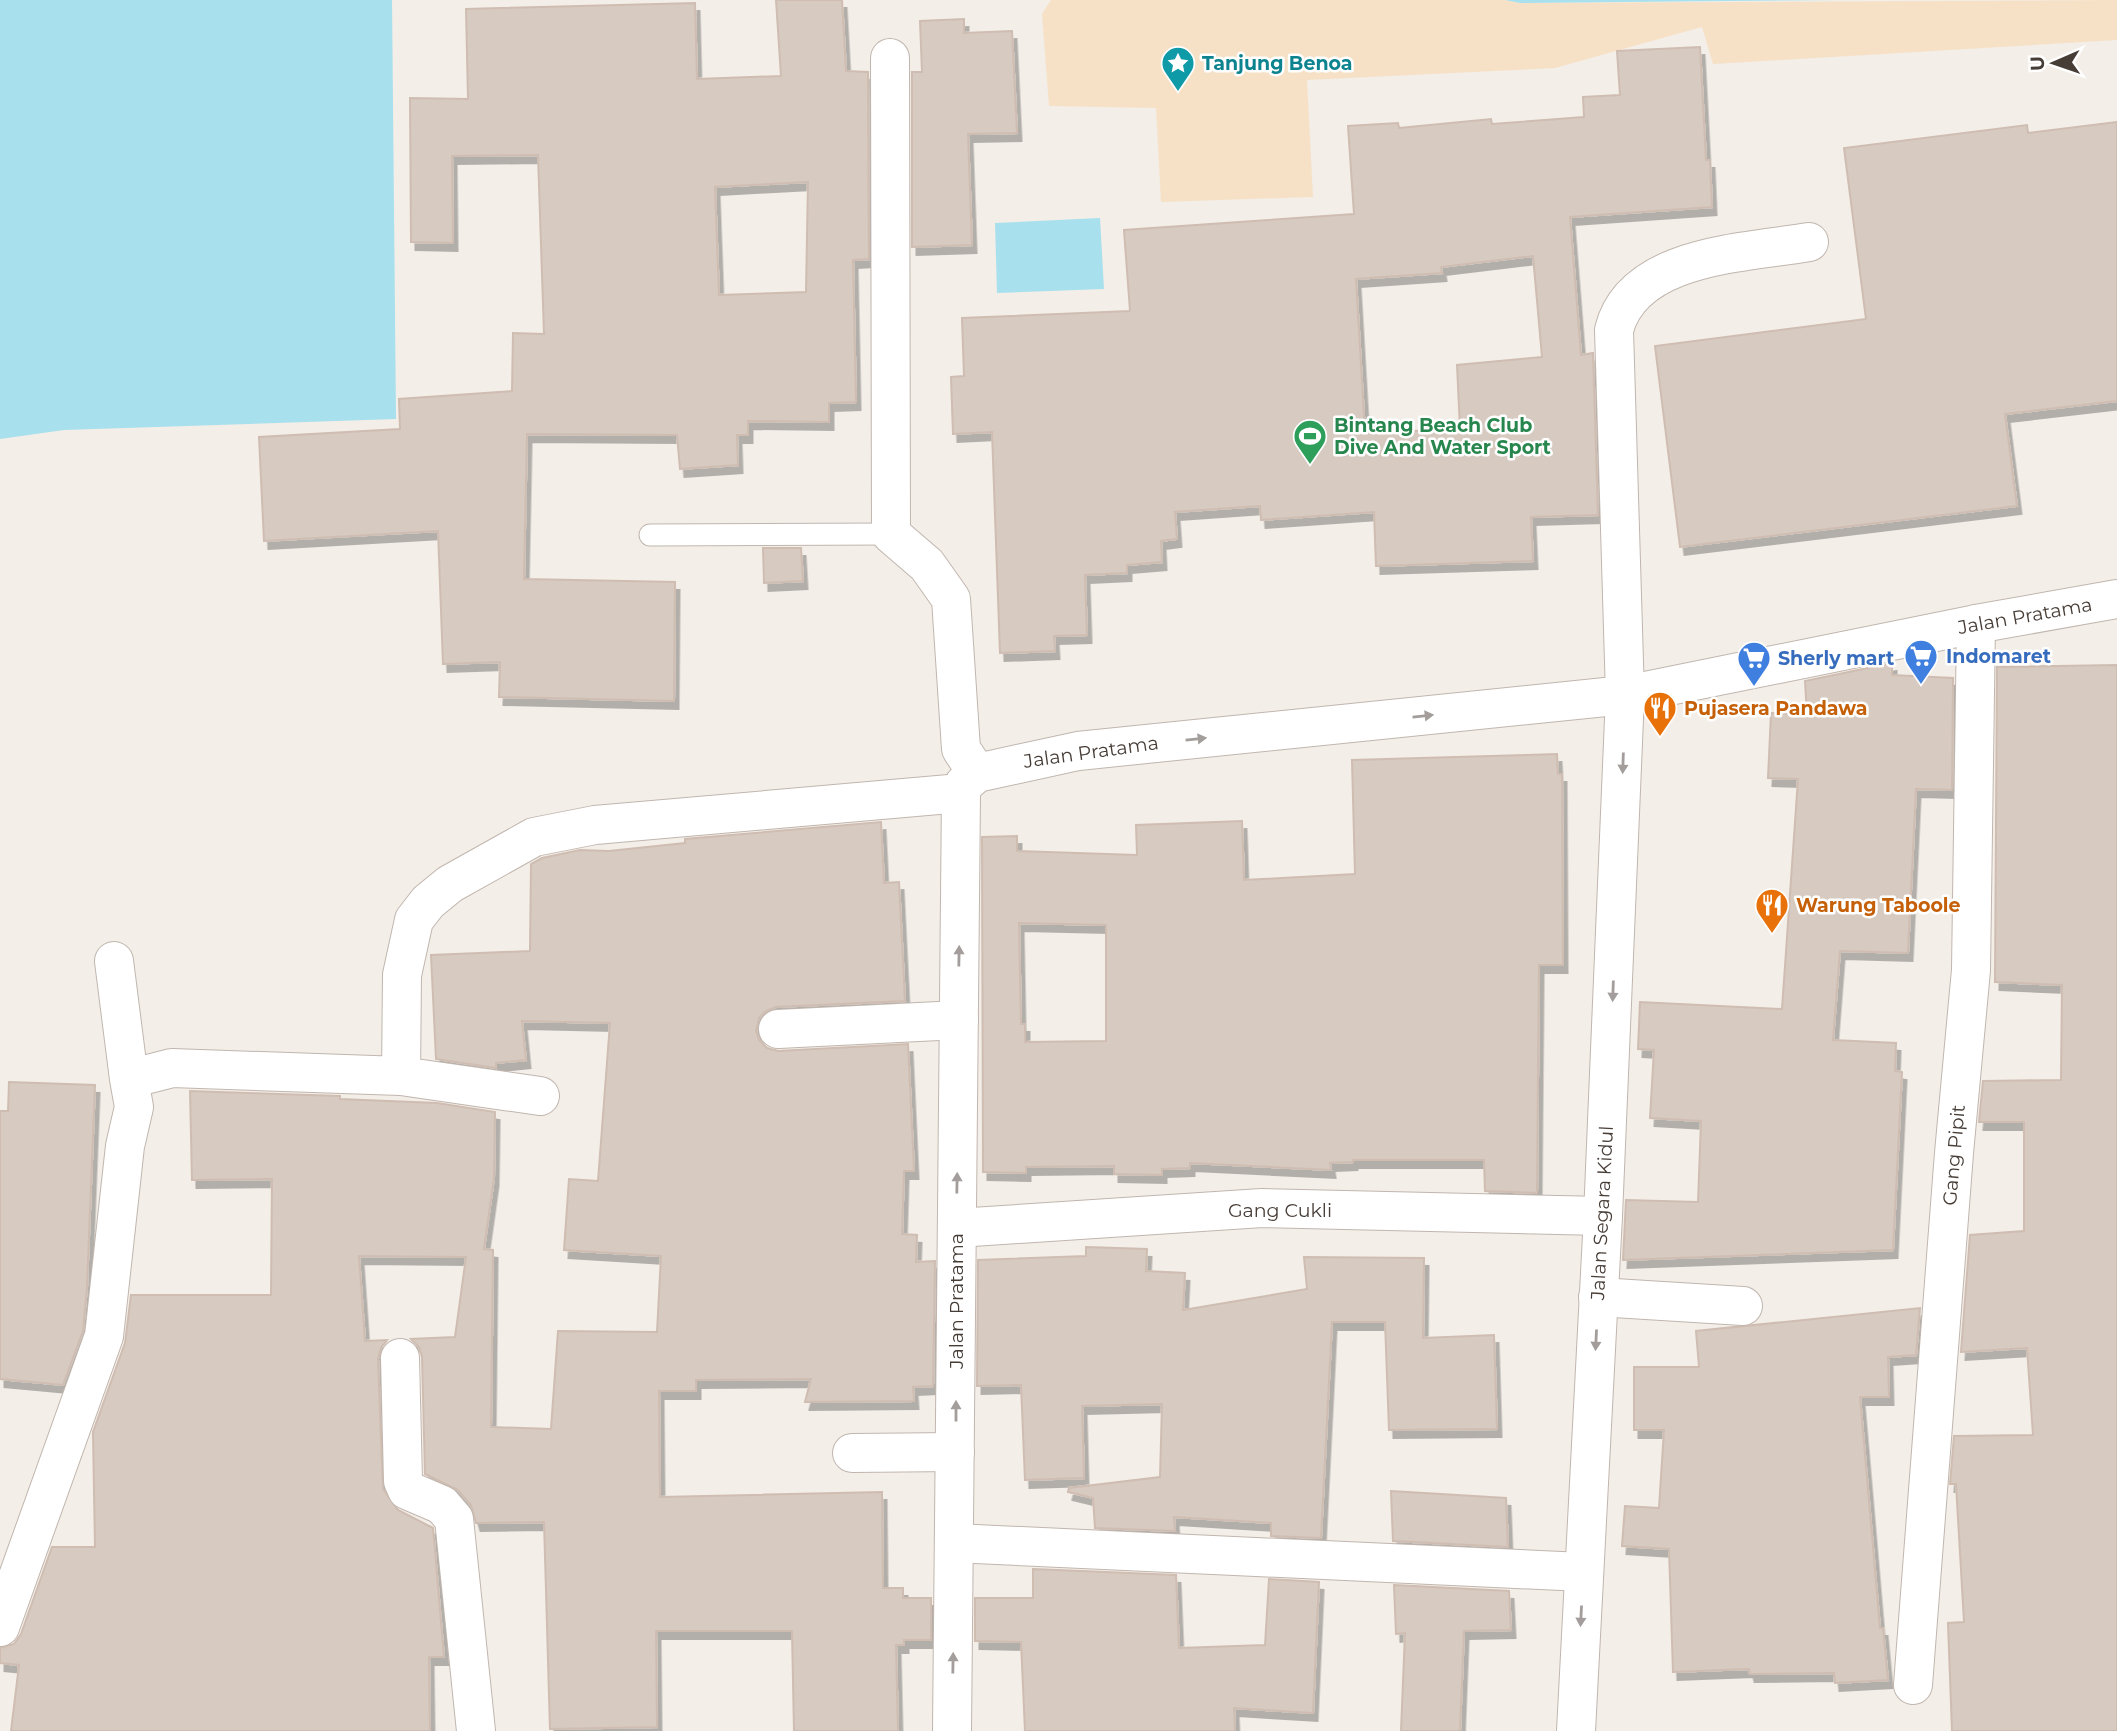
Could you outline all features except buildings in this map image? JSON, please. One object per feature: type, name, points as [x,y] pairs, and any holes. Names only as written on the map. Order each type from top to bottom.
[{"type":"street","points":[[401,1076],[402,975],[408,936],[414,920],[428,902],[450,884],[534,837],[595,825],[969,783],[961,749],[951,599],[927,565],[891,534],[890,58]]},
{"type":"street","name":"Jalan Segara Kidul","points":[[1576,1731],[1603,1216],[1626,695],[1614,330],[1617,318],[1636,289],[1680,265],[1809,242]]},
{"type":"street","name":"Jalan Pratama","points":[[952,1731],[959,1020],[969,783],[1078,751],[1626,695],[1976,624],[2117,599]]},
{"type":"street","name":"Gang Pipit","points":[[1913,1685],[1954,1153],[1971,970],[1976,624]]},
{"type":"street","points":[[0,1627],[104,1336],[125,1146],[134,1107],[114,961]]},
{"type":"street","points":[[778,1029],[959,1020]]},
{"type":"street","points":[[129,1079],[172,1068],[401,1076],[540,1096]]},
{"type":"street","name":"Gang Cukli","points":[[957,1228],[1262,1208],[1603,1216]]},
{"type":"street","points":[[1598,1297],[1742,1306]]},
{"type":"street","points":[[400,1358],[403,1481],[408,1490],[442,1505],[454,1519],[476,1731]]},
{"type":"street","points":[[852,1453],[955,1452]]},
{"type":"street","points":[[954,1543],[1583,1572]]},
{"type":"lane","points":[[650,535],[891,534]]},
{"type":"sand","name":"Tanjung Benoa","points":[[1051,0],[1505,0],[1520,3],[2117,0],[2117,40],[1713,64],[1702,27],[1555,68],[1307,80],[1313,197],[1161,202],[1156,108],[1049,106],[1042,14]]},
{"type":"water","points":[[0,0],[392,0],[396,419],[64,430],[0,439]]},
{"type":"water","points":[[1505,0],[1838,0],[1520,3]]},
{"type":"water","points":[[1100,218],[1104,289],[997,293],[995,223]]},
{"type":"place","name":"Tanjung Benoa","points":[[1178,93]]},
{"type":"place","name":"Bintang Beach Club Dive And Water Sport","points":[[1310,466]]},
{"type":"place","name":"Indomaret","points":[[1921,686]]},
{"type":"place","name":"Sherly mart","points":[[1754,688]]},
{"type":"place","name":"Pujasera Pandawa","points":[[1660,738]]},
{"type":"place","name":"Warung Taboole","points":[[1772,935]]}]
